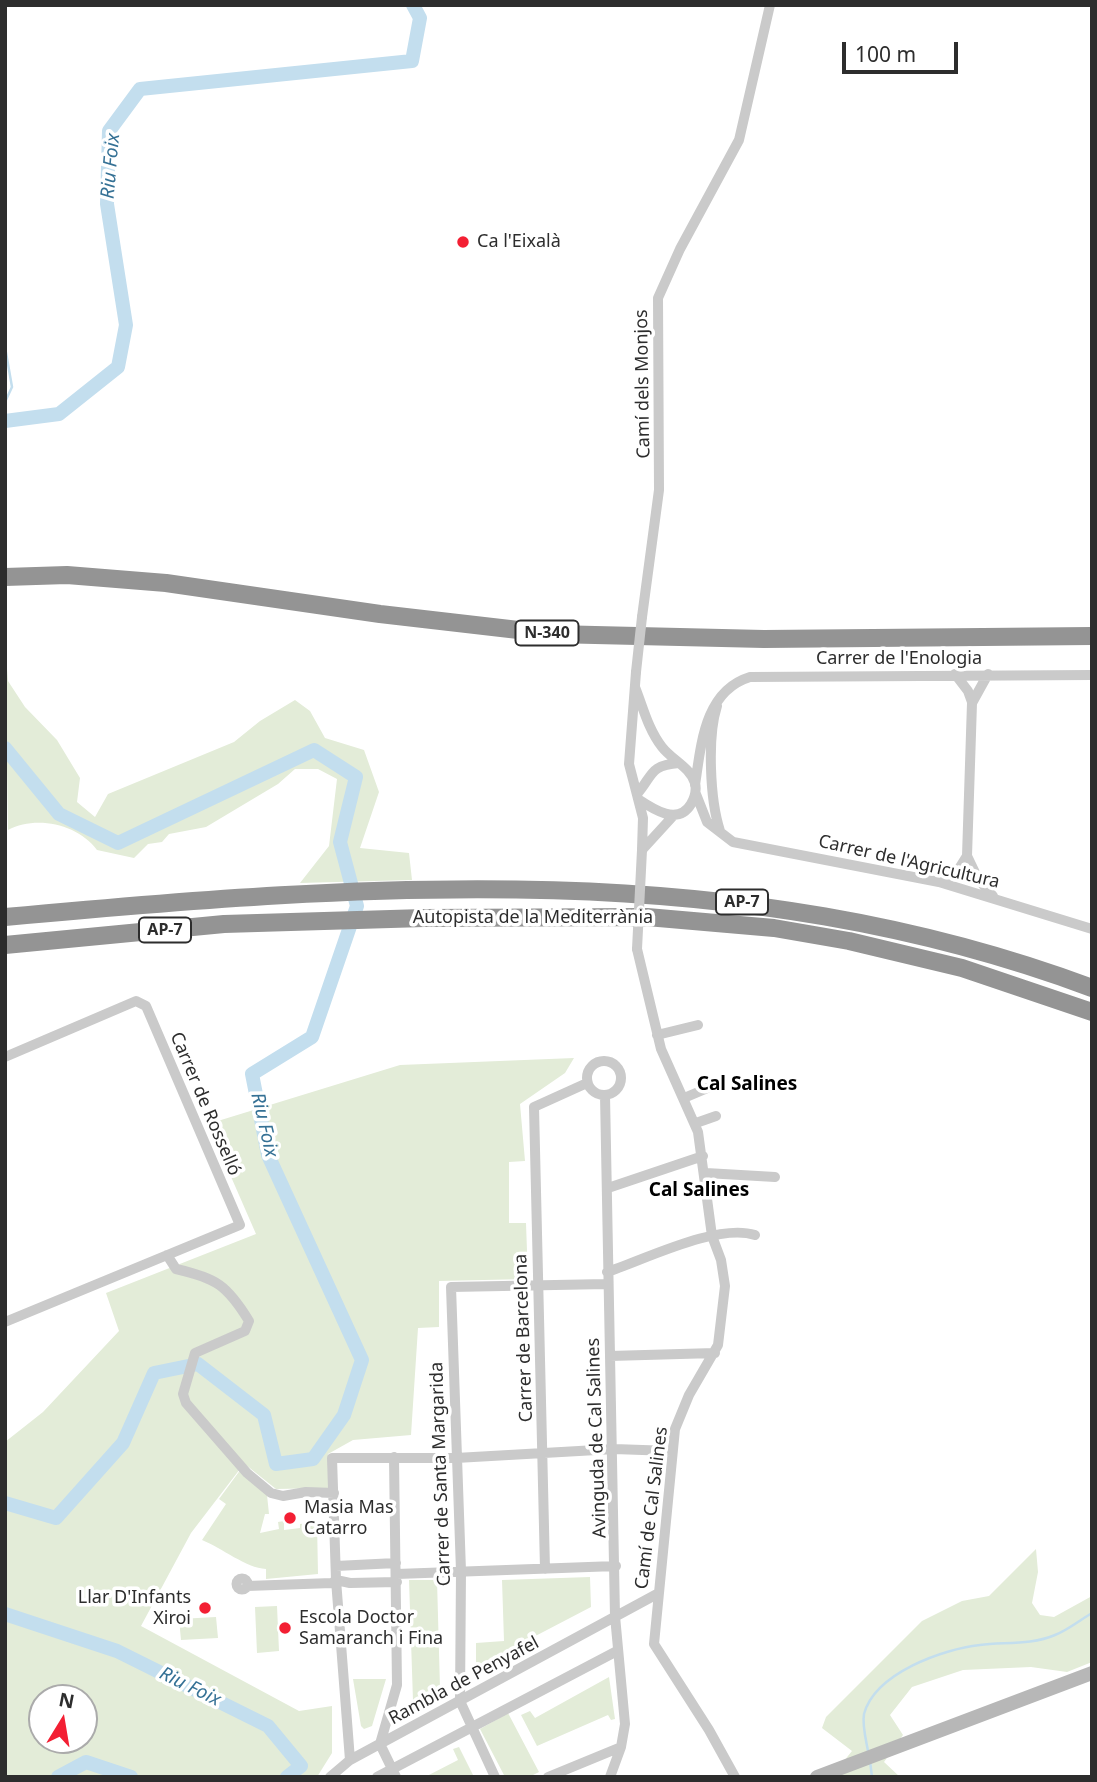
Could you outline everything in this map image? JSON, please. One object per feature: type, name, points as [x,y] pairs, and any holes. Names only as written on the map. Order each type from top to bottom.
[{"type":"highway","name":"N-340","points":[[5,577],[67,575],[166,583],[380,614],[553,634],[764,639],[1092,635]]},
{"type":"highway","name":"Autopista de la Mediterrània","points":[[5,917],[214,898],[478,887],[678,896],[766,905],[844,918],[939,939],[1092,988]]},
{"type":"highway","name":"Autopista de la Mediterrània","points":[[5,945],[224,924],[599,915],[774,929],[925,958],[1023,987],[1092,1012]]},
{"type":"street","name":"Camí dels Monjos","points":[[642,617],[660,476],[658,298],[680,249],[739,140],[770,5]]},
{"type":"street","name":"Camí de Cal Salines","points":[[642,617],[629,764],[643,818],[637,949],[657,1035],[695,1123],[706,1173],[712,1236],[725,1286],[721,1336],[715,1353],[680,1416],[671,1451],[657,1594],[655,1649],[709,1730],[734,1777]]},
{"type":"street","points":[[955,674],[968,691],[972,703],[967,856],[978,879],[993,897]]},
{"type":"street","points":[[972,703],[988,674]]},
{"type":"street","name":"Carrer de l'Enologia","points":[[718,704],[736,683],[750,677],[1092,675]]},
{"type":"street","points":[[635,687],[650,730],[663,748],[691,775],[707,822],[720,831]]},
{"type":"street","points":[[642,850],[674,815],[690,807],[696,790],[707,717],[718,704]]},
{"type":"street","points":[[718,704],[713,724],[713,803],[720,831]]},
{"type":"street","points":[[674,815],[664,814],[637,797],[651,772],[667,764],[678,763]]},
{"type":"street","name":"Carrer de l'Agricultura","points":[[720,831],[733,842],[854,863],[939,882],[1092,929]]},
{"type":"street","points":[[939,882],[957,872],[967,856]]},
{"type":"street","name":"Carrer de Rosselló","points":[[5,1057],[136,1001],[146,1006],[240,1225],[167,1255]]},
{"type":"street","points":[[657,1035],[698,1025]]},
{"type":"street","points":[[602,1061],[615,1065],[621,1077],[617,1089],[605,1095],[591,1090],[587,1083],[589,1068],[602,1061]]},
{"type":"street","name":"Carrer de Barcelona","points":[[545,1569],[534,1107],[587,1083]]},
{"type":"street","points":[[684,1098],[710,1087]]},
{"type":"street","name":"Avinguda de Cal Salines","points":[[605,1095],[607,1283],[614,1449],[615,1616],[625,1718],[621,1747],[610,1777]]},
{"type":"street","points":[[695,1123],[716,1116]]},
{"type":"street","points":[[608,1188],[703,1156]]},
{"type":"street","points":[[706,1173],[775,1177]]},
{"type":"street","points":[[607,1272],[712,1236],[741,1230],[755,1235]]},
{"type":"street","points":[[5,1322],[167,1255],[176,1269],[220,1282],[235,1298],[249,1321],[246,1331],[202,1348],[190,1367],[184,1399],[265,1489],[283,1496],[314,1491],[334,1493]]},
{"type":"street","points":[[537,1287],[607,1283]]},
{"type":"street","name":"Carrer de Santa Margarida","points":[[495,1777],[470,1728],[460,1701],[461,1571],[451,1287],[537,1287]]},
{"type":"street","points":[[610,1356],[715,1353]]},
{"type":"street","points":[[350,1760],[336,1580],[332,1458],[456,1458],[614,1449],[671,1451]]},
{"type":"street","points":[[394,1457],[397,1685],[380,1744],[394,1773]]},
{"type":"street","points":[[337,1566],[396,1573],[616,1566]]},
{"type":"street","points":[[247,1586],[332,1583],[336,1580],[350,1583],[396,1573]]},
{"type":"street","name":"Rambla de Penyafel","points":[[330,1777],[350,1760],[657,1594]]},
{"type":"street","points":[[632,1608],[656,1611]]},
{"type":"street","points":[[377,1777],[394,1773],[470,1728],[617,1651]]},
{"type":"street","points":[[817,1777],[1092,1672]]},
{"type":"street","points":[[548,1777],[621,1747]]},
{"type":"green space","points":[[5,644],[8,681],[25,707],[57,740],[80,778],[77,802],[95,817],[108,794],[234,742],[260,721],[295,700],[310,711],[325,738],[364,750],[379,792],[360,848],[409,853],[412,880],[300,883],[329,846],[337,779],[318,769],[295,769],[278,784],[206,827],[169,834],[162,842],[148,844],[134,858],[97,850],[79,834],[56,825],[31,823],[8,830]]},
{"type":"green space","points":[[574,1058],[565,1073],[520,1104],[525,1161],[509,1162],[509,1223],[526,1223],[528,1279],[439,1281],[439,1327],[418,1328],[411,1435],[353,1440],[328,1454],[328,1488],[276,1489],[246,1465],[240,1469],[191,1533],[141,1626],[299,1711],[332,1706],[332,1753],[317,1777],[5,1777],[5,1442],[43,1412],[119,1331],[106,1293],[256,1234],[208,1124],[400,1065]]},
{"type":"green space","points":[[241,1469],[267,1495],[269,1514],[265,1514],[260,1533],[279,1529],[278,1522],[284,1521],[284,1530],[317,1522],[318,1574],[266,1579],[266,1569],[242,1561],[202,1540],[226,1504],[219,1499]]},
{"type":"green space","points":[[1036,1549],[1038,1572],[1032,1603],[1040,1615],[1054,1617],[1092,1596],[1092,1662],[1067,1672],[1031,1667],[963,1670],[912,1687],[890,1715],[903,1735],[884,1762],[900,1777],[831,1777],[852,1751],[822,1728],[826,1717],[922,1621],[962,1601],[989,1596]]},
{"type":"green space","points":[[590,1577],[591,1607],[476,1667],[476,1643],[504,1641],[502,1580]]},
{"type":"green space","points":[[409,1580],[437,1580],[440,1688],[413,1701]]},
{"type":"green space","points":[[277,1606],[279,1651],[257,1653],[255,1607]]},
{"type":"green space","points":[[216,1617],[218,1638],[181,1640],[179,1619]]},
{"type":"green space","points":[[609,1677],[615,1719],[611,1720],[608,1715],[537,1746],[521,1715],[530,1711],[535,1718]]},
{"type":"green space","points":[[353,1679],[386,1679],[372,1726],[364,1729],[361,1726]]},
{"type":"green space","points":[[508,1713],[539,1772],[529,1777],[505,1777],[480,1729]]},
{"type":"green space","points":[[459,1747],[474,1777],[425,1777],[458,1760],[453,1749]]},
{"type":"waterway","name":"Riu Foix","points":[[5,421],[59,414],[118,367],[126,325],[107,204],[109,131],[140,89],[412,61],[420,18],[413,5]]},
{"type":"waterway","points":[[5,347],[12,387],[5,402]]},
{"type":"waterway","name":"Riu Foix","points":[[5,748],[59,814],[118,843],[314,750],[356,777],[340,842],[357,906],[312,1037],[252,1074],[268,1155],[362,1360],[344,1415],[313,1459],[276,1464],[264,1415],[198,1364],[154,1373],[123,1443],[56,1518],[5,1503]]},
{"type":"waterway","points":[[868,1751],[864,1714],[871,1699],[896,1675],[930,1658],[965,1647],[1046,1638],[1092,1613]]},
{"type":"waterway","name":"Riu Foix","points":[[5,1614],[117,1651],[268,1726],[301,1766],[287,1777]]},
{"type":"waterway","points":[[870,1761],[872,1777]]},
{"type":"waterway","name":"Riu Foix","points":[[58,1777],[86,1762],[131,1777]]},
{"type":"place","name":"Ca l'Eixalà","points":[[463,242]]},
{"type":"place","name":"Masia Mas Catarro","points":[[290,1518]]},
{"type":"place","name":"Llar D'Infants Xiroi","points":[[205,1608]]},
{"type":"place","name":"Escola Doctor Samaranch i Fina","points":[[285,1628]]},
{"type":"district","name":"Cal Salines","points":[[747,1085]]},
{"type":"district","name":"Cal Salines","points":[[699,1191]]}]
